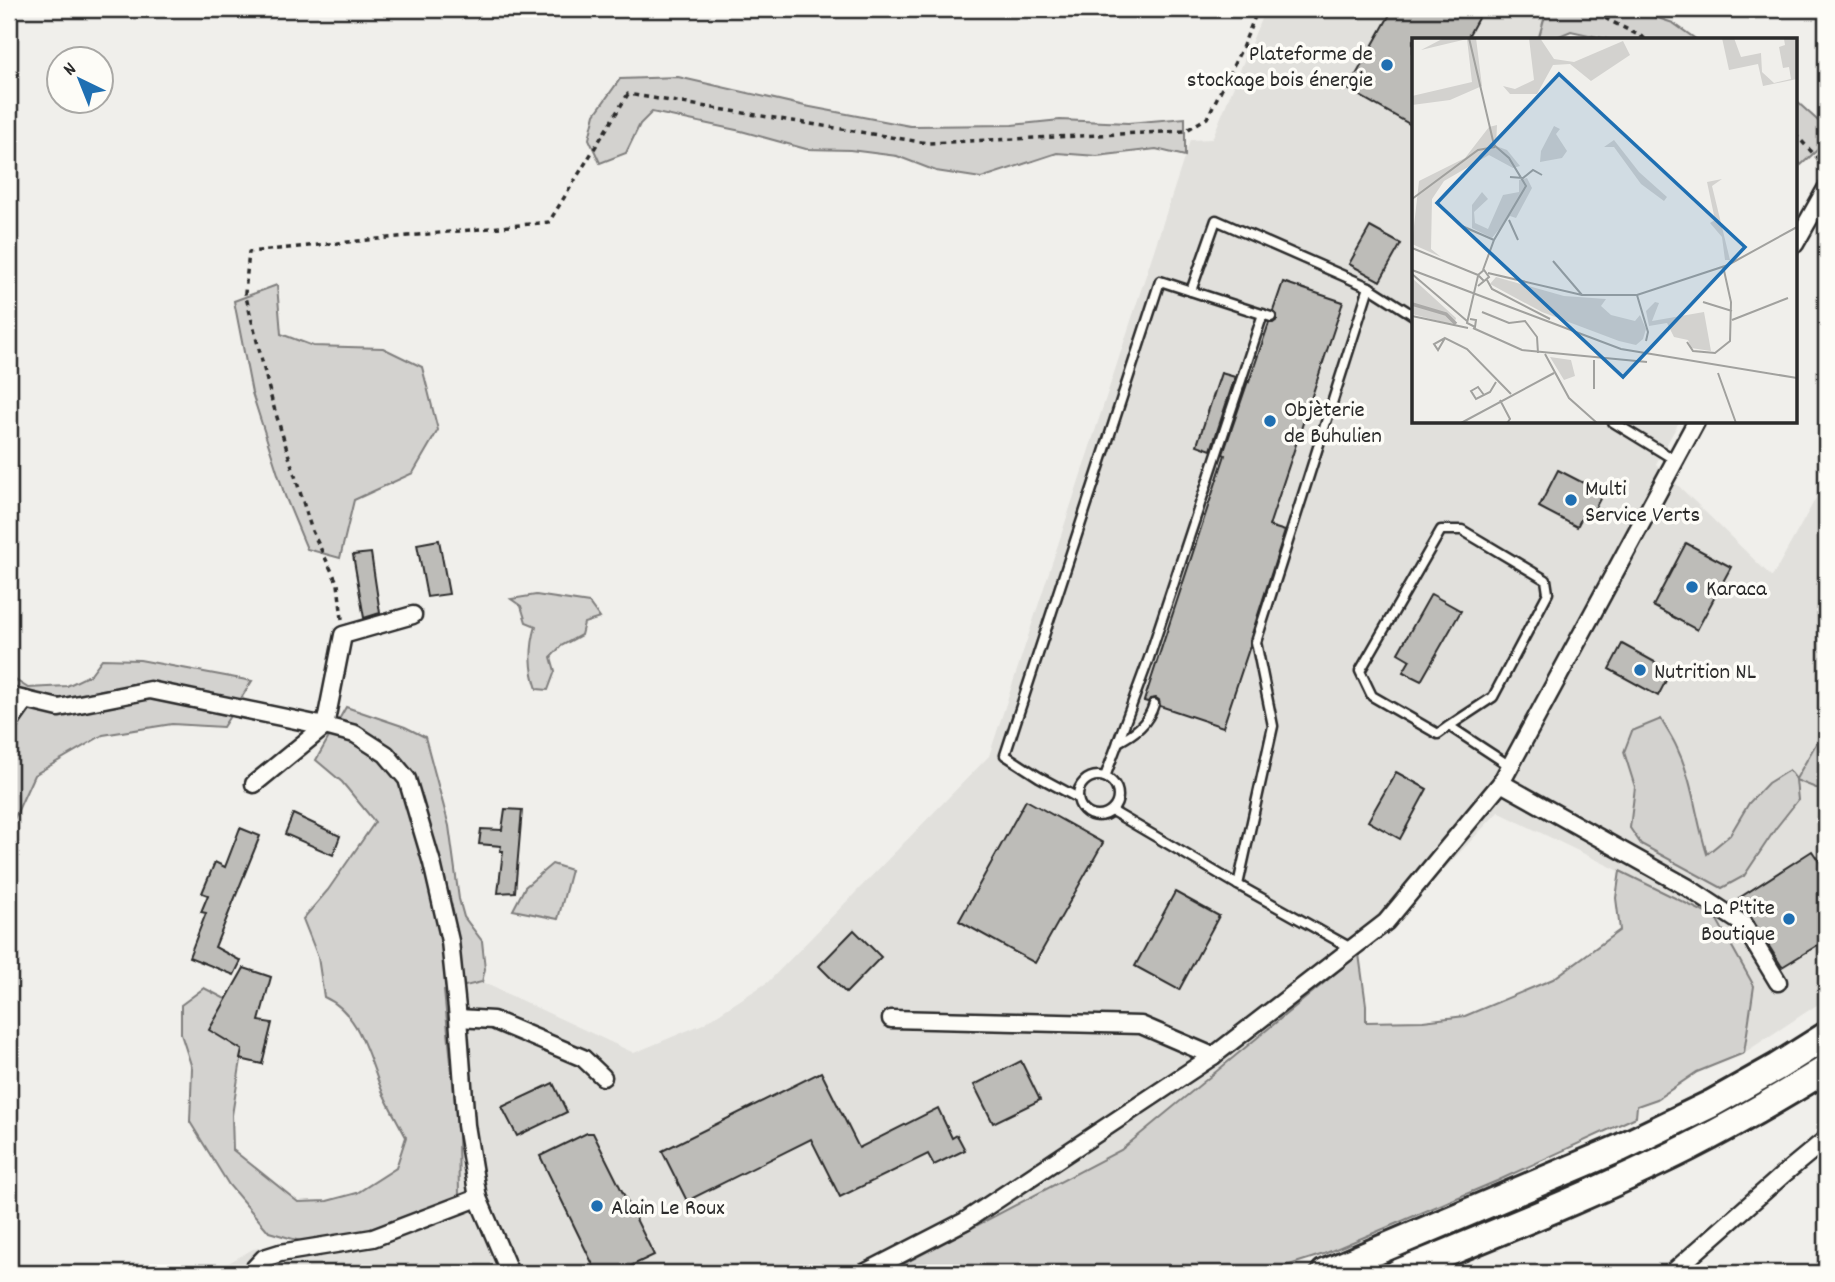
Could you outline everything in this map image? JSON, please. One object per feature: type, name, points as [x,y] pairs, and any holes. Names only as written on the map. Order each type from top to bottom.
[{"type":"highway","points":[[1325,1273],[1620,1148],[1722,1098],[1826,1036]]},
{"type":"highway","points":[[1398,1273],[1686,1148],[1826,1069]]},
{"type":"street","points":[[1797,242],[1821,212],[1826,189]]},
{"type":"street","points":[[864,1273],[965,1221],[1213,1056],[1385,922],[1501,783],[1695,424]]},
{"type":"street","points":[[254,784],[325,726],[343,635],[414,615]]},
{"type":"street","points":[[9,694],[59,708],[150,690],[355,734],[386,754],[407,779],[432,863],[450,941],[466,1125],[478,1198],[510,1273]]},
{"type":"street","points":[[9,724],[26,700]]},
{"type":"street","points":[[1501,783],[1687,887],[1743,925],[1778,982]]},
{"type":"street","points":[[458,1018],[493,1020],[583,1058],[603,1077]]},
{"type":"street","points":[[891,1018],[1141,1025],[1213,1056]]},
{"type":"street","points":[[1672,1273],[1826,1139]]},
{"type":"street","points":[[250,1273],[264,1258],[373,1238],[478,1198]]},
{"type":"lane","points":[[1191,291],[1216,220],[1369,287],[1412,314]]},
{"type":"lane","points":[[1078,798],[1005,755],[1160,281],[1267,315],[1149,658],[1105,777]]},
{"type":"lane","points":[[1238,886],[1273,726],[1256,642],[1369,287]]},
{"type":"lane","points":[[1616,424],[1675,460]]},
{"type":"lane","points":[[1441,530],[1462,530],[1546,580],[1548,593],[1493,697],[1449,726],[1438,734],[1372,696],[1360,671],[1441,530]]},
{"type":"lane","points":[[1118,742],[1136,733],[1152,713],[1154,704]]},
{"type":"lane","points":[[1449,726],[1510,765]]},
{"type":"lane","points":[[1105,777],[1115,784],[1118,795],[1116,806],[1101,816],[1088,814],[1083,810],[1078,791],[1086,780],[1105,777]]},
{"type":"lane","points":[[1112,811],[1238,886],[1351,948]]},
{"type":"path","points":[[343,635],[338,584],[312,531],[272,401],[245,293],[249,252],[549,222],[628,94],[927,143],[1185,131],[1207,118],[1258,9]]},
{"type":"path","points":[[1587,9],[1644,38]]},
{"type":"path","points":[[1797,136],[1826,167]]},
{"type":"shaded area","points":[[1265,9],[1547,9],[1539,38],[1412,38],[1412,424],[1678,424],[1656,464],[1772,577],[1826,480],[1826,726],[1796,779],[1826,792],[1826,999],[1744,1053],[1753,986],[1716,918],[1498,812],[1381,936],[1121,1150],[886,1273],[211,1273],[253,1249],[369,1230],[458,1134],[444,991],[482,982],[634,1053],[703,1024],[768,982],[989,756],[1190,140],[1212,139]]},
{"type":"shaded area","points":[[1547,9],[1631,9],[1673,23],[1694,38],[1602,38],[1571,31],[1555,38],[1539,38]]},
{"type":"shaded area","points":[[678,77],[805,106],[910,126],[1012,125],[1060,120],[1128,123],[1185,118],[1185,156],[1156,149],[1097,156],[1057,153],[981,178],[936,171],[897,156],[850,150],[806,149],[741,131],[652,112],[640,124],[626,153],[600,163],[589,139],[595,114],[620,79]]},
{"type":"shaded area","points":[[1797,102],[1826,128],[1825,143],[1801,165],[1797,159]]},
{"type":"shaded area","points":[[277,285],[281,334],[313,346],[383,348],[422,367],[438,430],[413,473],[354,500],[340,558],[307,549],[285,496],[252,393],[234,301]]},
{"type":"shaded area","points":[[536,595],[589,603],[600,618],[584,623],[581,635],[561,646],[551,657],[555,671],[548,690],[537,689],[533,674],[532,649],[536,626],[526,622],[521,606],[511,599]]},
{"type":"shaded area","points":[[102,659],[140,660],[252,681],[223,727],[172,724],[103,735],[34,775],[9,830],[9,676],[28,688],[67,686],[90,675]]},
{"type":"shaded area","points":[[346,707],[405,727],[425,737],[449,826],[459,899],[464,917],[482,941],[485,969],[482,982],[444,991],[458,1134],[459,1196],[369,1230],[300,1241],[269,1232],[229,1185],[190,1122],[192,1068],[181,1034],[181,1005],[204,988],[249,1011],[232,1115],[233,1150],[298,1202],[327,1201],[357,1193],[396,1168],[406,1137],[383,1093],[355,1025],[337,1004],[324,997],[318,957],[303,919],[328,890],[375,822],[342,782],[316,760]]},
{"type":"shaded area","points":[[1661,719],[1687,774],[1707,854],[1730,835],[1749,803],[1768,783],[1789,770],[1796,779],[1826,726],[1826,792],[1796,780],[1798,800],[1744,876],[1722,888],[1641,844],[1630,828],[1635,787],[1624,752],[1632,731]]},
{"type":"shaded area","points":[[552,864],[571,870],[558,919],[513,910],[525,887]]},
{"type":"shaded area","points":[[1620,871],[1716,918],[1754,986],[1744,1053],[1697,1072],[1657,1099],[1637,1106],[1636,1117],[1497,1181],[1324,1254],[1264,1273],[886,1273],[1121,1150],[1359,954],[1366,1022],[1423,1021],[1465,1016],[1553,979],[1620,930],[1616,898]]},
{"type":"building","name":"Plateforme de stockage bois énergie","points":[[1393,9],[1483,9],[1467,38],[1412,38],[1412,125],[1348,89]]},
{"type":"building","points":[[1370,227],[1401,244],[1380,281],[1349,264]]},
{"type":"building","name":"Objèterie de Buhulien","points":[[1283,282],[1343,302],[1269,526],[1285,531],[1223,727],[1160,706],[1156,698],[1144,701],[1248,381],[1269,323],[1277,320],[1273,311]]},
{"type":"building","points":[[1221,373],[1235,377],[1211,450],[1197,445]]},
{"type":"building","name":"Multi Service Verts","points":[[1558,470],[1603,493],[1591,516],[1584,513],[1577,527],[1539,507]]},
{"type":"building","points":[[439,540],[449,594],[427,597],[417,544]]},
{"type":"building","name":"Karaca","points":[[1686,543],[1731,567],[1697,630],[1653,606]]},
{"type":"building","points":[[371,553],[380,613],[364,618],[353,555]]},
{"type":"building","points":[[1431,594],[1461,611],[1421,681],[1403,672],[1410,660],[1398,653]]},
{"type":"building","name":"Nutrition NL","points":[[1622,644],[1671,671],[1658,696],[1609,669]]},
{"type":"building","points":[[1396,772],[1427,789],[1400,839],[1368,821]]},
{"type":"building","points":[[1026,800],[1103,843],[1035,963],[959,921]]},
{"type":"building","points":[[505,809],[522,810],[515,892],[498,893],[503,851],[500,851],[501,846],[479,844],[481,829],[502,830]]},
{"type":"building","points":[[293,814],[340,836],[333,855],[285,834]]},
{"type":"building","points":[[240,828],[260,836],[215,947],[241,961],[234,975],[189,957],[206,913],[201,912],[208,895],[202,893],[215,862],[225,867]]},
{"type":"building","name":"La P'tite Boutique","points":[[1812,851],[1826,872],[1826,940],[1782,967],[1739,898]]},
{"type":"building","points":[[1175,892],[1219,916],[1179,990],[1135,966]]},
{"type":"building","points":[[854,930],[881,957],[846,993],[819,966]]},
{"type":"building","points":[[244,968],[271,977],[259,1021],[272,1023],[262,1064],[240,1059],[242,1050],[209,1030]]},
{"type":"building","points":[[1021,1061],[1040,1100],[993,1123],[974,1085]]},
{"type":"building","points":[[821,1072],[859,1148],[938,1108],[952,1138],[957,1135],[965,1150],[934,1165],[928,1154],[840,1197],[811,1139],[687,1201],[662,1151]]},
{"type":"building","points":[[553,1083],[567,1112],[517,1136],[502,1107]]},
{"type":"building","name":"Alain Le Roux","points":[[587,1133],[593,1133],[654,1255],[616,1273],[597,1273],[540,1156]]},
{"type":"place","name":"Plateforme de stockage bois énergie","points":[[1387,65]]},
{"type":"place","name":"Objèterie de Buhulien","points":[[1270,421]]},
{"type":"place","name":"Multi Service Verts","points":[[1571,500]]},
{"type":"place","name":"Karaca","points":[[1692,587]]},
{"type":"place","name":"Nutrition NL","points":[[1640,670]]},
{"type":"place","name":"La P'tite Boutique","points":[[1789,919]]},
{"type":"place","name":"Alain Le Roux","points":[[597,1206]]}]
